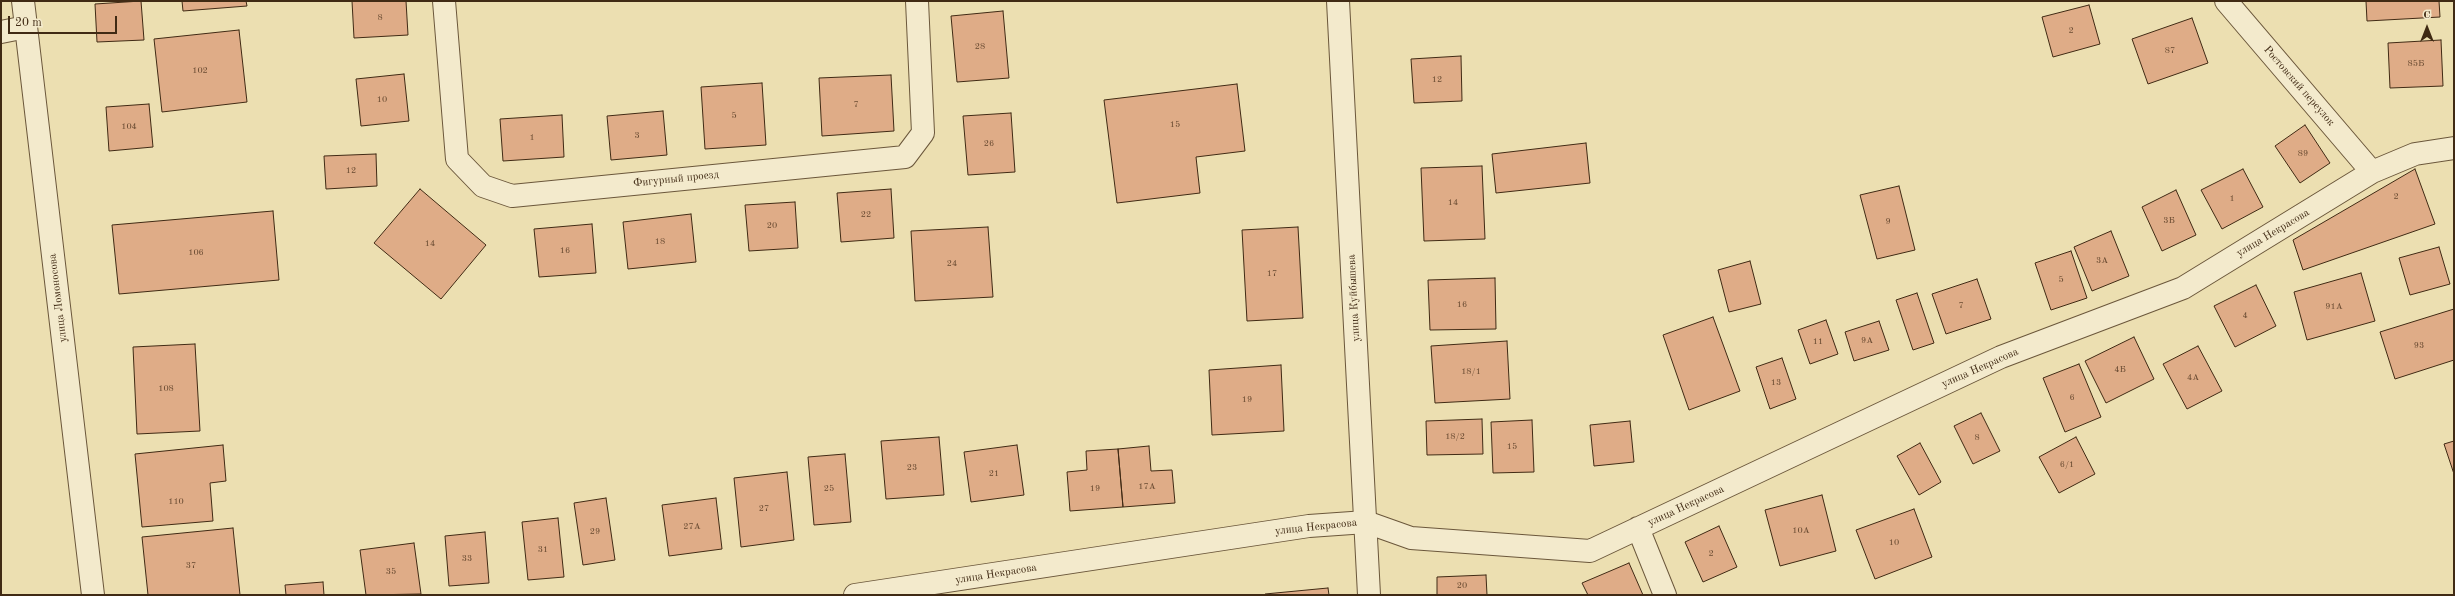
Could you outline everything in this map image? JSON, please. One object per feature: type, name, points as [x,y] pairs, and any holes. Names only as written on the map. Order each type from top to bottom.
[{"type":"street","name":"улица Ломоносова","points":[[23,1],[93,595]]},
{"type":"street","name":"Фигурный проезд","points":[[444,1],[457,159],[483,186],[512,196],[905,157],[923,132],[917,1]]},
{"type":"street","name":"улица Куйбышева","points":[[1338,1],[1369,595]]},
{"type":"street","name":"Ростовский переулок","points":[[2226,1],[2372,172]]},
{"type":"street","points":[[1,32],[26,28]]},
{"type":"street","name":"улица Некрасова","points":[[855,595],[1309,526],[1366,522],[1411,538],[1590,551],[2001,357],[2183,288],[2372,172],[2415,154],[2454,148]]},
{"type":"street","points":[[1638,528],[1665,595]]},
{"type":"building","points":[[141,1],[144,40],[97,42],[95,4]]},
{"type":"building","points":[[182,1],[246,1],[247,6],[183,11]]},
{"type":"building","points":[[352,1],[406,1],[408,35],[354,38]]},
{"type":"building","points":[[2366,1],[2439,1],[2440,17],[2367,21]]},
{"type":"building","points":[[2089,5],[2100,44],[2053,57],[2042,17]]},
{"type":"building","points":[[1003,11],[1009,78],[957,82],[951,16]]},
{"type":"building","points":[[2192,18],[2208,63],[2148,84],[2132,39]]},
{"type":"building","points":[[239,30],[247,102],[162,112],[154,39]]},
{"type":"building","points":[[2441,40],[2443,86],[2390,88],[2388,43]]},
{"type":"building","points":[[1461,56],[1462,101],[1414,103],[1411,59]]},
{"type":"building","points":[[404,74],[409,121],[361,126],[356,79]]},
{"type":"building","points":[[891,75],[894,131],[822,136],[819,78]]},
{"type":"building","points":[[762,83],[766,145],[705,149],[701,87]]},
{"type":"building","points":[[1237,84],[1245,151],[1196,157],[1200,193],[1117,203],[1104,100]]},
{"type":"building","points":[[149,104],[153,147],[109,151],[106,107]]},
{"type":"building","points":[[663,111],[667,155],[611,160],[607,116]]},
{"type":"building","points":[[1011,113],[1015,172],[968,175],[963,116]]},
{"type":"building","points":[[562,115],[564,157],[503,161],[500,119]]},
{"type":"building","points":[[2305,125],[2330,163],[2300,183],[2275,146]]},
{"type":"building","points":[[1586,143],[1590,183],[1496,193],[1492,154]]},
{"type":"building","points":[[376,154],[377,186],[326,189],[324,156]]},
{"type":"building","points":[[1482,166],[1485,239],[1424,241],[1421,168]]},
{"type":"building","points":[[2243,169],[2263,207],[2222,229],[2201,190]]},
{"type":"building","points":[[2415,169],[2435,224],[2303,270],[2293,240]]},
{"type":"building","points":[[1899,186],[1915,250],[1877,259],[1860,195]]},
{"type":"building","points":[[420,189],[486,245],[441,299],[374,243]]},
{"type":"building","points":[[891,189],[894,238],[841,242],[837,193]]},
{"type":"building","points":[[2176,190],[2196,235],[2162,251],[2142,207]]},
{"type":"building","points":[[795,202],[798,248],[749,251],[745,205]]},
{"type":"building","points":[[273,211],[279,280],[119,294],[112,225]]},
{"type":"building","points":[[691,214],[696,262],[628,269],[623,222]]},
{"type":"building","points":[[592,224],[596,273],[539,277],[534,229]]},
{"type":"building","points":[[988,227],[993,297],[915,301],[911,231]]},
{"type":"building","points":[[1298,227],[1303,318],[1247,321],[1242,230]]},
{"type":"building","points":[[2111,231],[2129,276],[2092,291],[2074,247]]},
{"type":"building","points":[[2439,247],[2450,284],[2410,295],[2399,258]]},
{"type":"building","points":[[2071,251],[2087,298],[2051,310],[2035,263]]},
{"type":"building","points":[[1750,261],[1761,304],[1729,312],[1718,270]]},
{"type":"building","points":[[2361,273],[2375,321],[2307,340],[2294,292]]},
{"type":"building","points":[[1495,278],[1496,329],[1430,330],[1428,280]]},
{"type":"building","points":[[1977,279],[1991,319],[1946,334],[1932,294]]},
{"type":"building","points":[[2256,285],[2276,326],[2235,347],[2214,306]]},
{"type":"building","points":[[1917,293],[1934,343],[1913,350],[1896,300]]},
{"type":"building","points":[[2454,309],[2454,360],[2395,379],[2380,332]]},
{"type":"building","points":[[1713,317],[1740,391],[1689,410],[1663,335]]},
{"type":"building","points":[[1826,320],[1838,354],[1810,364],[1798,330]]},
{"type":"building","points":[[1879,321],[1889,350],[1854,361],[1845,332]]},
{"type":"building","points":[[2134,337],[2154,379],[2106,403],[2085,361]]},
{"type":"building","points":[[1507,341],[1510,399],[1435,403],[1431,346]]},
{"type":"building","points":[[195,344],[200,431],[137,434],[133,347]]},
{"type":"building","points":[[2198,346],[2222,391],[2187,409],[2163,364]]},
{"type":"building","points":[[1782,358],[1796,399],[1770,409],[1756,367]]},
{"type":"building","points":[[2079,364],[2101,417],[2065,432],[2043,378]]},
{"type":"building","points":[[1281,365],[1284,431],[1212,435],[1209,370]]},
{"type":"building","points":[[1981,413],[2000,451],[1973,464],[1954,426]]},
{"type":"building","points":[[1482,419],[1483,454],[1427,455],[1426,421]]},
{"type":"building","points":[[1532,420],[1534,472],[1493,473],[1491,422]]},
{"type":"building","points":[[1630,421],[1634,462],[1594,466],[1590,425]]},
{"type":"building","points":[[939,437],[944,495],[886,499],[881,441]]},
{"type":"building","points":[[2076,437],[2095,474],[2059,493],[2039,457]]},
{"type":"building","points":[[2454,441],[2454,474],[2444,444]]},
{"type":"building","points":[[1920,443],[1941,482],[1919,495],[1897,456]]},
{"type":"building","points":[[223,445],[226,481],[210,483],[213,521],[142,527],[135,454]]},
{"type":"building","points":[[1017,445],[1024,495],[971,502],[964,452]]},
{"type":"building","points":[[1149,446],[1151,471],[1172,470],[1175,503],[1123,507],[1118,449]]},
{"type":"building","points":[[1118,449],[1123,507],[1070,511],[1067,472],[1087,470],[1086,451]]},
{"type":"building","points":[[845,454],[851,522],[814,525],[808,457]]},
{"type":"building","points":[[787,472],[794,540],[741,547],[734,478]]},
{"type":"building","points":[[1822,495],[1836,551],[1780,566],[1765,510]]},
{"type":"building","points":[[606,498],[615,560],[583,565],[574,503]]},
{"type":"building","points":[[716,498],[722,549],[669,556],[662,505]]},
{"type":"building","points":[[1914,509],[1932,557],[1875,579],[1856,530]]},
{"type":"building","points":[[558,518],[564,577],[528,580],[522,522]]},
{"type":"building","points":[[1719,526],[1737,567],[1703,582],[1685,542]]},
{"type":"building","points":[[233,528],[240,595],[148,595],[142,537]]},
{"type":"building","points":[[485,532],[489,583],[449,586],[445,536]]},
{"type":"building","points":[[414,543],[421,594],[366,595],[360,550]]},
{"type":"building","points":[[1629,563],[1643,595],[1588,595],[1582,583]]},
{"type":"building","points":[[1486,575],[1487,595],[1437,595],[1437,577]]},
{"type":"building","points":[[323,582],[324,595],[286,595],[285,585]]},
{"type":"building","points":[[1328,588],[1329,595],[1265,595],[1265,594]]}]
